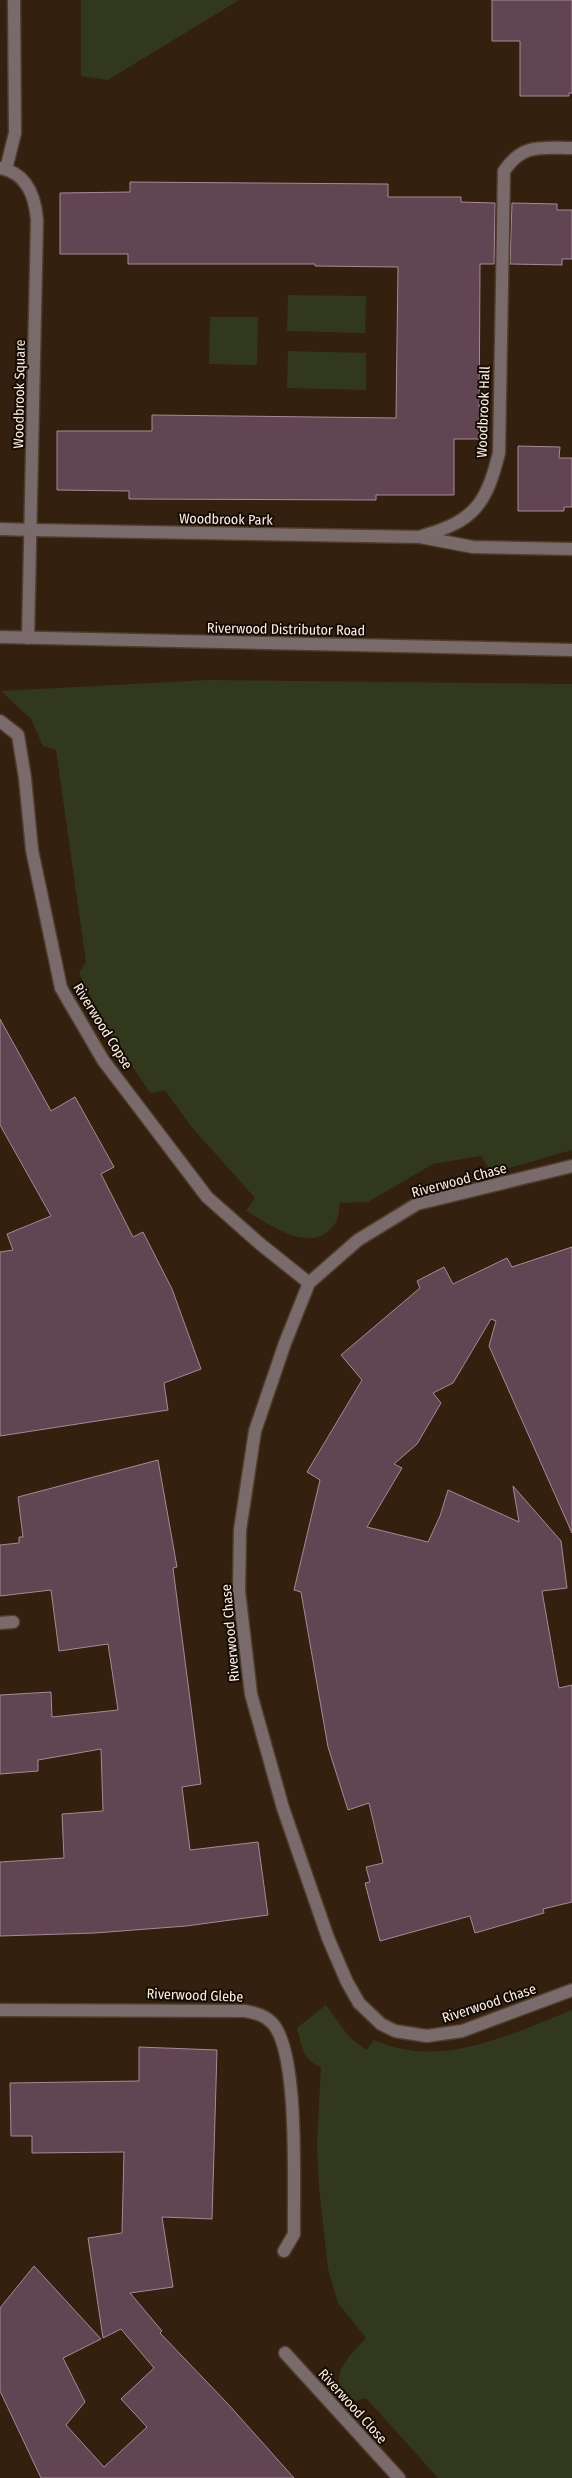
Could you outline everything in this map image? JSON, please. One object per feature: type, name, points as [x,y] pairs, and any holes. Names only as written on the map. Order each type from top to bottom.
[{"type":"street","points":[[3,168],[15,133],[14,0]]},
{"type":"street","name":"Woodbrook Hall","points":[[420,537],[444,530],[464,520],[474,511],[488,492],[499,453],[504,171],[513,158],[522,152],[546,148],[572,148]]},
{"type":"street","name":"Woodbrook Square","points":[[3,168],[19,176],[29,187],[35,202],[36,211],[32,530],[28,638]]},
{"type":"street","name":"Woodbrook Park","points":[[0,529],[420,537]]},
{"type":"street","points":[[420,537],[472,547],[572,549]]},
{"type":"street","name":"Riverwood Distributor Road","points":[[0,637],[572,650]]},
{"type":"street","name":"Riverwood Copse","points":[[0,721],[18,734],[32,850],[61,988],[103,1060],[207,1197],[258,1243],[309,1283]]},
{"type":"street","name":"Riverwood Chase","points":[[572,1166],[417,1204],[358,1240],[309,1283],[284,1343],[255,1430],[240,1530],[239,1591],[251,1694],[283,1808],[328,1938],[347,1982],[359,2003],[381,2024],[394,2031],[409,2035],[427,2036],[462,2031],[572,1990]]},
{"type":"street","name":"Riverwood Glebe","points":[[0,2010],[245,2011],[260,2015],[273,2023],[280,2036],[290,2075],[294,2234],[284,2251]]},
{"type":"street","name":"Riverwood Close","points":[[285,2354],[399,2478]]},
{"type":"green space","points":[[81,0],[239,0],[108,80],[81,76]]},
{"type":"green space","points":[[288,295],[366,296],[365,333],[287,331]]},
{"type":"green space","points":[[210,317],[258,317],[257,365],[209,364]]},
{"type":"green space","points":[[288,351],[366,353],[366,390],[287,388]]},
{"type":"green space","points":[[208,680],[572,684],[572,1150],[492,1173],[481,1156],[433,1164],[368,1202],[340,1203],[337,1220],[327,1232],[316,1237],[305,1238],[279,1230],[246,1211],[255,1198],[190,1125],[165,1090],[150,1093],[103,1022],[79,973],[86,962],[56,750],[43,746],[31,719],[1,691]]},
{"type":"green space","points":[[326,2005],[350,2038],[367,2050],[374,2040],[399,2048],[425,2051],[450,2050],[474,2046],[572,2010],[572,2478],[438,2478],[366,2398],[356,2401],[345,2394],[340,2387],[339,2378],[341,2370],[352,2353],[366,2338],[338,2303],[328,2269],[319,2187],[317,2144],[321,2067],[306,2056],[297,2028]]},
{"type":"building","points":[[492,0],[572,0],[572,93],[569,93],[569,96],[520,96],[520,41],[492,41]]},
{"type":"building","points":[[130,182],[388,184],[388,197],[461,197],[461,202],[495,203],[494,264],[480,264],[479,439],[454,439],[454,495],[376,495],[376,500],[129,499],[129,491],[57,490],[57,431],[152,431],[152,415],[396,418],[398,267],[315,266],[315,264],[128,264],[128,254],[60,254],[60,193],[130,192]]},
{"type":"building","points":[[512,203],[557,204],[557,210],[572,210],[572,259],[562,259],[562,265],[510,264]]},
{"type":"building","points":[[518,446],[560,447],[559,458],[572,458],[572,507],[564,507],[564,511],[518,511]]},
{"type":"building","points":[[0,1019],[51,1111],[75,1097],[114,1167],[101,1174],[133,1237],[143,1232],[172,1289],[201,1369],[164,1383],[168,1410],[0,1436],[0,1252],[13,1250],[7,1234],[51,1216],[0,1125]]},
{"type":"building","points":[[572,1247],[572,1533],[489,1346],[496,1321],[491,1319],[453,1383],[433,1393],[441,1403],[417,1444],[394,1464],[402,1468],[367,1527],[428,1542],[440,1516],[448,1490],[519,1522],[513,1486],[561,1541],[567,1588],[542,1591],[559,1688],[572,1685],[572,1902],[543,1909],[544,1913],[475,1933],[470,1916],[380,1941],[365,1883],[370,1882],[366,1867],[383,1863],[369,1803],[348,1810],[328,1747],[301,1592],[294,1590],[320,1480],[307,1472],[362,1380],[341,1355],[420,1288],[417,1281],[444,1267],[453,1284],[507,1258],[512,1267]]},
{"type":"building","points":[[158,1460],[177,1567],[173,1568],[201,1784],[182,1787],[190,1850],[258,1842],[268,1915],[186,1926],[95,1933],[0,1936],[0,1862],[64,1858],[62,1814],[103,1811],[101,1749],[38,1760],[38,1771],[0,1774],[0,1695],[51,1692],[52,1717],[118,1710],[108,1644],[59,1651],[51,1590],[0,1596],[0,1545],[19,1543],[19,1537],[23,1537],[18,1497]]},
{"type":"building","points":[[139,2047],[217,2050],[212,2219],[162,2217],[173,2287],[130,2293],[162,2331],[160,2333],[228,2404],[294,2478],[41,2478],[0,2391],[0,2308],[34,2266],[101,2339],[63,2358],[85,2402],[66,2425],[104,2467],[147,2427],[121,2399],[154,2368],[121,2329],[103,2338],[88,2238],[122,2233],[124,2152],[32,2153],[32,2136],[11,2136],[10,2083],[139,2081]]}]
